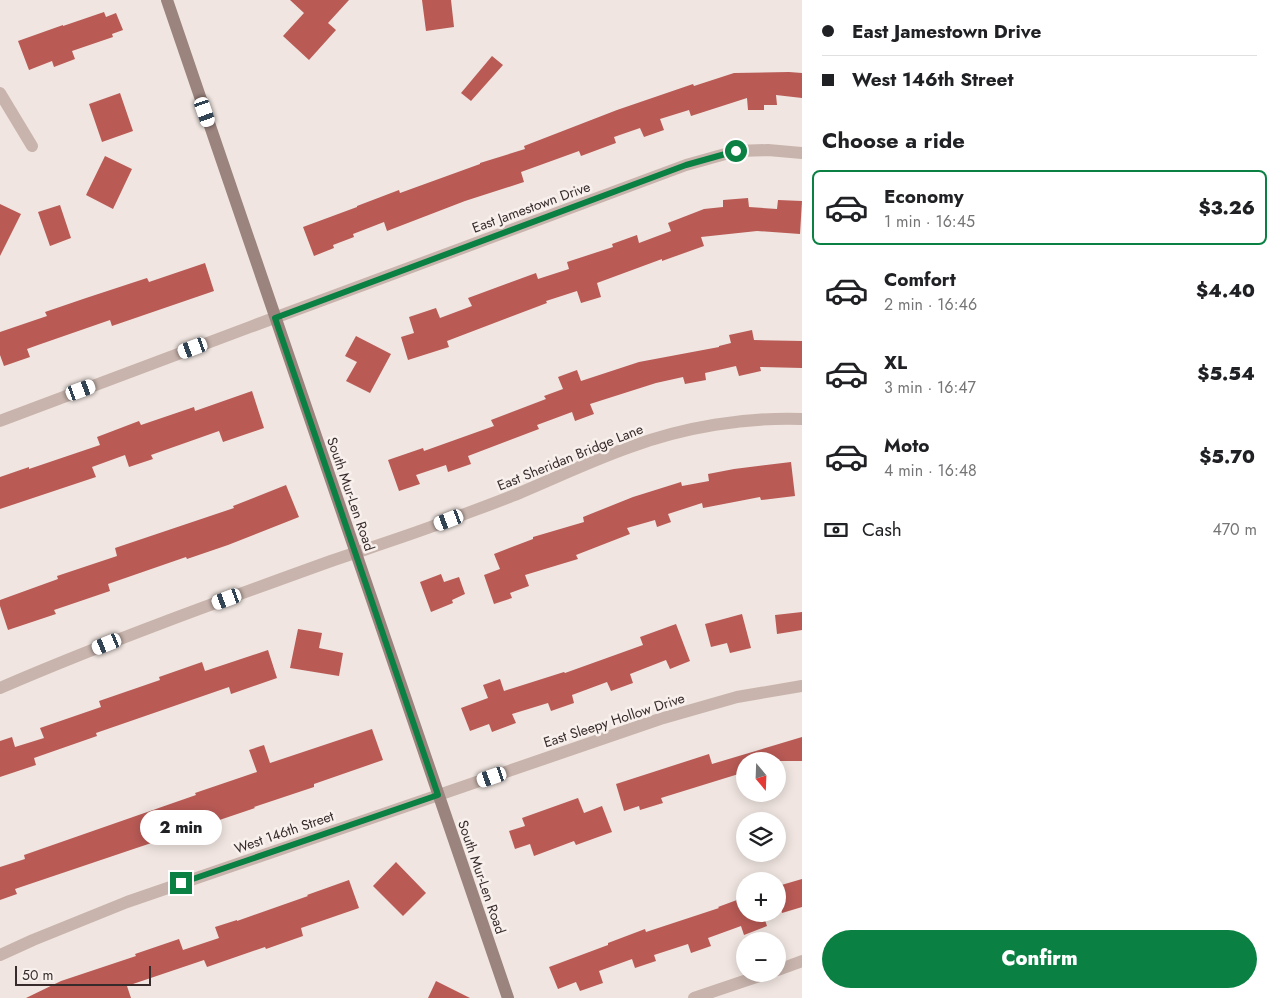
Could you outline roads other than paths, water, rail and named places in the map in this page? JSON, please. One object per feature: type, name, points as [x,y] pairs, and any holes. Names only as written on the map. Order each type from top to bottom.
[{"type":"main road","name":"South Mur-Len Road","points":[[166,0],[508,998]]},
{"type":"street","points":[[0,93],[32,146]]},
{"type":"street","name":"East Jamestown Drive","points":[[0,421],[686,165],[736,151],[768,150],[802,153]]},
{"type":"street","name":"East Sheridan Bridge Lane","points":[[0,688],[175,617],[355,552],[434,526],[510,497],[632,446],[685,430],[735,422],[782,418],[802,419]]},
{"type":"street","name":"East Sleepy Hollow Drive","points":[[438,795],[660,719],[737,697],[802,686]]},
{"type":"street","name":"West 146th Street","points":[[0,955],[127,902],[438,795]]},
{"type":"street","points":[[786,967],[802,962]]},
{"type":"street","points":[[694,998],[741,982]]}]
